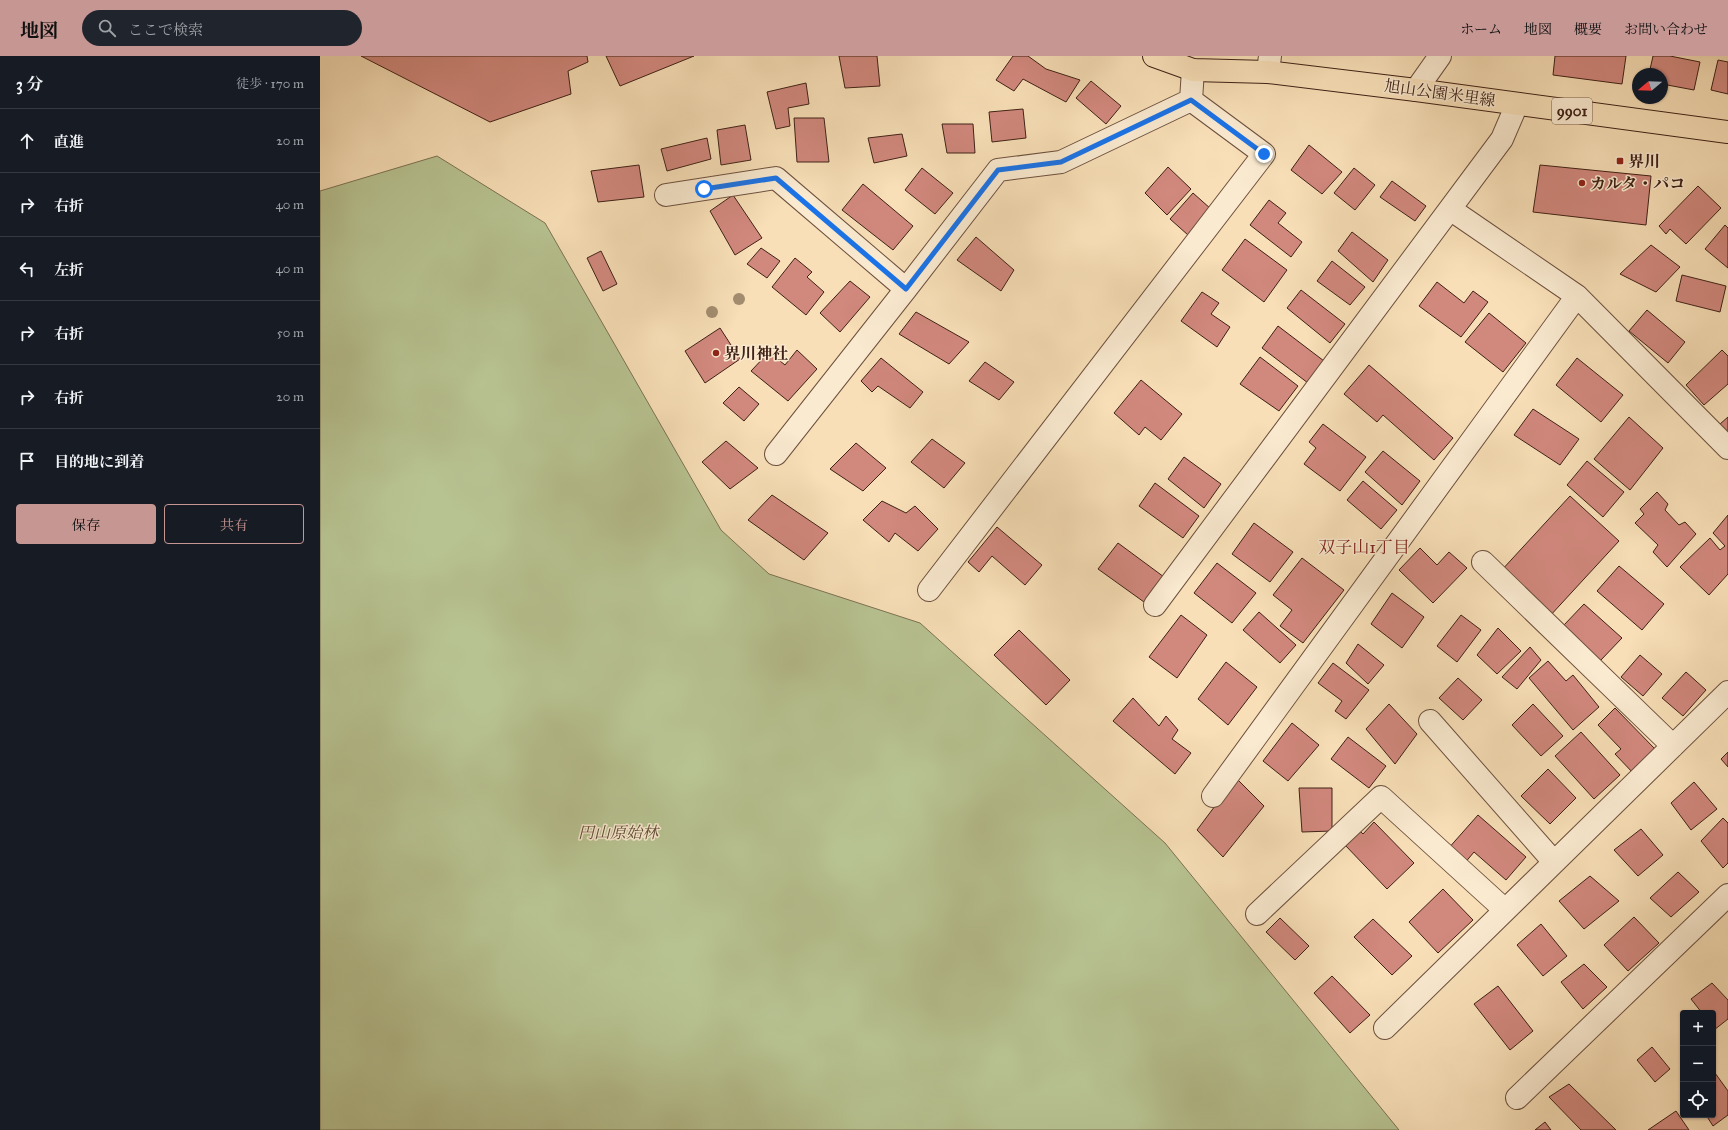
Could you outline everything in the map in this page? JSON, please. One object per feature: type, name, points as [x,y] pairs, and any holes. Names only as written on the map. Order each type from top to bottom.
[{"type":"main road","name":"旭山公園米里線","points":[[1154,56],[1193,70],[1269,64],[1416,90],[1728,132]]},
{"type":"street","points":[[1416,90],[1440,56]]},
{"type":"street","points":[[1191,100],[1193,70]]},
{"type":"street","points":[[776,454],[998,170],[1061,162],[1191,100]]},
{"type":"street","points":[[929,590],[1264,154],[1191,100]]},
{"type":"street","points":[[1155,605],[1502,139],[1516,104]]},
{"type":"street","points":[[666,195],[776,178],[906,289]]},
{"type":"street","points":[[1450,209],[1576,296],[1728,448]]},
{"type":"street","points":[[1213,796],[1576,296]]},
{"type":"street","points":[[1483,562],[1673,746]]},
{"type":"street","points":[[1385,1028],[1728,692]]},
{"type":"street","points":[[1430,721],[1554,862]]},
{"type":"street","points":[[1256,914],[1381,797],[1506,910]]},
{"type":"street","points":[[1517,1098],[1728,895]]},
{"type":"green space","name":"円山原始林","points":[[437,156],[545,223],[721,530],[769,574],[920,623],[1165,843],[1399,1130],[320,1130],[320,191]]},
{"type":"building","points":[[361,56],[587,56],[588,62],[568,71],[571,94],[490,122]]},
{"type":"building","points":[[606,56],[694,56],[620,86]]},
{"type":"building","points":[[839,56],[877,56],[880,86],[845,88]]},
{"type":"building","points":[[1013,56],[1028,56],[1046,69],[1080,80],[1066,102],[1023,79],[1014,91],[996,80]]},
{"type":"building","points":[[1555,56],[1626,56],[1622,84],[1553,75]]},
{"type":"building","points":[[1653,56],[1670,56],[1700,62],[1694,90],[1668,85],[1668,68],[1650,68]]},
{"type":"building","points":[[1718,60],[1728,62],[1728,94],[1711,90]]},
{"type":"building","points":[[1091,81],[1121,106],[1106,124],[1076,98]]},
{"type":"building","points":[[806,83],[809,104],[788,108],[790,126],[776,129],[767,92]]},
{"type":"building","points":[[1023,109],[1026,138],[992,142],[989,112]]},
{"type":"building","points":[[794,118],[824,118],[829,162],[797,162]]},
{"type":"building","points":[[942,124],[973,124],[975,153],[947,153]]},
{"type":"building","points":[[745,125],[751,160],[721,165],[717,130]]},
{"type":"building","points":[[902,134],[907,156],[874,163],[868,138]]},
{"type":"building","points":[[707,138],[711,159],[667,171],[661,149]]},
{"type":"building","points":[[1309,145],[1342,172],[1322,194],[1291,170]]},
{"type":"building","points":[[639,165],[644,197],[598,202],[591,171]]},
{"type":"building","points":[[1540,165],[1651,176],[1646,225],[1533,212]]},
{"type":"building","points":[[1168,167],[1191,189],[1167,215],[1145,193]]},
{"type":"building","points":[[922,168],[953,193],[935,214],[905,190]]},
{"type":"building","points":[[1354,168],[1375,185],[1355,210],[1334,193]]},
{"type":"building","points":[[1392,181],[1426,206],[1415,221],[1380,197]]},
{"type":"building","points":[[863,184],[913,226],[893,250],[842,210]]},
{"type":"building","points":[[1698,186],[1721,208],[1686,244],[1670,229],[1666,234],[1659,226]]},
{"type":"building","points":[[1193,193],[1211,209],[1188,235],[1170,219]]},
{"type":"building","points":[[733,195],[762,238],[735,255],[710,211]]},
{"type":"building","points":[[1269,200],[1286,213],[1278,223],[1302,242],[1291,257],[1250,225]]},
{"type":"building","points":[[1725,225],[1728,228],[1728,268],[1705,249]]},
{"type":"building","points":[[1352,232],[1388,260],[1373,282],[1338,251]]},
{"type":"building","points":[[976,237],[1014,270],[1001,291],[957,260]]},
{"type":"building","points":[[1245,239],[1287,270],[1264,302],[1222,270]]},
{"type":"building","points":[[1651,245],[1680,267],[1656,292],[1620,274]]},
{"type":"building","points":[[761,248],[780,261],[767,278],[747,264]]},
{"type":"building","points":[[601,251],[617,284],[603,291],[587,258]]},
{"type":"building","points":[[795,258],[812,272],[807,277],[824,292],[806,315],[772,287]]},
{"type":"building","points":[[1332,261],[1365,287],[1350,305],[1317,281]]},
{"type":"building","points":[[1682,275],[1726,286],[1720,312],[1676,301]]},
{"type":"building","points":[[850,281],[870,297],[840,332],[820,313]]},
{"type":"building","points":[[1437,282],[1464,303],[1473,291],[1488,302],[1461,337],[1419,306]]},
{"type":"building","points":[[1301,290],[1345,324],[1330,343],[1287,308]]},
{"type":"building","points":[[1202,292],[1219,303],[1211,314],[1230,327],[1217,347],[1181,321]]},
{"type":"building","points":[[1647,310],[1685,342],[1668,363],[1629,331]]},
{"type":"building","points":[[916,312],[969,342],[949,364],[899,334]]},
{"type":"building","points":[[1489,313],[1526,343],[1503,372],[1465,342]]},
{"type":"building","points":[[1278,326],[1324,361],[1308,383],[1262,348]]},
{"type":"building","points":[[720,328],[740,359],[705,383],[685,351]]},
{"type":"building","points":[[797,350],[817,369],[788,401],[751,371],[769,352],[785,365]]},
{"type":"building","points":[[1722,350],[1728,356],[1728,384],[1704,405],[1686,385]]},
{"type":"building","points":[[1260,357],[1298,386],[1279,411],[1240,384]]},
{"type":"building","points":[[881,358],[923,392],[910,408],[878,386],[872,392],[861,381]]},
{"type":"building","points":[[1577,358],[1623,395],[1601,422],[1556,385]]},
{"type":"building","points":[[985,362],[1014,382],[999,400],[969,381]]},
{"type":"building","points":[[1369,365],[1453,438],[1434,460],[1383,415],[1377,422],[1344,394]]},
{"type":"building","points":[[1141,380],[1182,414],[1161,440],[1145,427],[1139,435],[1114,413]]},
{"type":"building","points":[[739,387],[759,404],[744,421],[723,403]]},
{"type":"building","points":[[1533,409],[1579,439],[1560,465],[1514,435]]},
{"type":"building","points":[[1629,417],[1663,448],[1630,490],[1594,459]]},
{"type":"building","points":[[1728,417],[1728,432],[1720,424]]},
{"type":"building","points":[[1323,424],[1366,457],[1340,491],[1304,464],[1316,448],[1309,442]]},
{"type":"building","points":[[932,439],[965,463],[944,488],[911,462]]},
{"type":"building","points":[[726,441],[758,468],[730,489],[702,462]]},
{"type":"building","points":[[856,443],[886,468],[863,491],[830,469]]},
{"type":"building","points":[[1383,451],[1420,481],[1402,505],[1365,472]]},
{"type":"building","points":[[1184,457],[1221,484],[1204,508],[1168,479]]},
{"type":"building","points":[[1587,461],[1624,492],[1603,517],[1567,485]]},
{"type":"building","points":[[1363,481],[1397,510],[1381,529],[1347,500]]},
{"type":"building","points":[[1155,483],[1199,516],[1183,538],[1139,506]]},
{"type":"building","points":[[1657,492],[1668,504],[1665,510],[1679,525],[1685,522],[1696,534],[1667,567],[1653,552],[1658,545],[1635,523],[1644,514],[1640,509]]},
{"type":"building","points":[[772,495],[828,533],[804,560],[748,520]]},
{"type":"building","points":[[1570,496],[1619,541],[1549,617],[1500,572]]},
{"type":"building","points":[[882,501],[906,513],[915,506],[938,529],[918,551],[895,533],[889,542],[863,520]]},
{"type":"building","points":[[1728,515],[1728,574],[1709,595],[1680,567],[1710,538],[1720,550],[1725,546],[1713,533]]},
{"type":"building","points":[[1254,523],[1293,552],[1270,582],[1232,554]]},
{"type":"building","points":[[997,527],[1042,565],[1025,585],[992,556],[979,572],[968,562]]},
{"type":"building","points":[[1118,543],[1164,577],[1144,602],[1098,569]]},
{"type":"building","points":[[1420,548],[1437,565],[1449,552],[1467,568],[1433,603],[1399,570]]},
{"type":"building","points":[[1302,558],[1344,590],[1303,643],[1280,626],[1292,610],[1273,595]]},
{"type":"building","points":[[1217,563],[1256,593],[1232,623],[1194,593]]},
{"type":"building","points":[[1619,566],[1664,604],[1642,630],[1597,591]]},
{"type":"building","points":[[1392,593],[1424,617],[1402,648],[1371,624]]},
{"type":"building","points":[[1584,604],[1622,638],[1600,661],[1564,625]]},
{"type":"building","points":[[1259,612],[1296,645],[1280,663],[1243,630]]},
{"type":"building","points":[[1181,615],[1207,635],[1177,678],[1149,657]]},
{"type":"building","points":[[1461,615],[1481,630],[1457,662],[1437,646]]},
{"type":"building","points":[[1498,628],[1521,651],[1497,674],[1477,655]]},
{"type":"building","points":[[1019,630],[1070,680],[1046,705],[994,655]]},
{"type":"building","points":[[1358,644],[1384,665],[1368,684],[1346,663]]},
{"type":"building","points":[[1530,647],[1541,660],[1517,689],[1502,677]]},
{"type":"building","points":[[1640,655],[1662,674],[1643,696],[1621,677]]},
{"type":"building","points":[[1548,661],[1566,681],[1573,675],[1599,707],[1573,730],[1529,678]]},
{"type":"building","points":[[1226,662],[1257,687],[1228,725],[1198,699]]},
{"type":"building","points":[[1333,663],[1369,690],[1346,719],[1335,711],[1342,701],[1318,683]]},
{"type":"building","points":[[1686,672],[1706,690],[1683,716],[1662,698]]},
{"type":"building","points":[[1458,678],[1482,700],[1463,720],[1439,698]]},
{"type":"building","points":[[1133,698],[1159,726],[1166,716],[1178,730],[1172,739],[1191,753],[1175,774],[1113,721]]},
{"type":"building","points":[[1389,704],[1417,734],[1395,764],[1366,729]]},
{"type":"building","points":[[1533,704],[1563,736],[1541,756],[1512,725]]},
{"type":"building","points":[[1615,708],[1657,751],[1634,774],[1615,754],[1621,749],[1598,725]]},
{"type":"building","points":[[1292,723],[1319,745],[1288,781],[1263,761]]},
{"type":"building","points":[[1581,732],[1620,775],[1594,799],[1555,756]]},
{"type":"building","points":[[1348,737],[1386,766],[1369,788],[1331,759]]},
{"type":"building","points":[[1728,752],[1728,767],[1721,759]]},
{"type":"building","points":[[1548,769],[1576,798],[1550,824],[1521,796]]},
{"type":"building","points":[[1236,778],[1264,806],[1223,857],[1197,830]]},
{"type":"building","points":[[1694,782],[1717,809],[1691,830],[1671,803]]},
{"type":"building","points":[[1299,788],[1332,788],[1332,831],[1302,832]]},
{"type":"building","points":[[1478,815],[1526,857],[1506,880],[1474,852],[1464,864],[1447,850]]},
{"type":"building","points":[[1723,818],[1728,823],[1728,863],[1723,868],[1701,841]]},
{"type":"building","points":[[1374,822],[1414,863],[1387,889],[1345,845],[1360,831],[1363,834]]},
{"type":"building","points":[[1641,829],[1663,855],[1638,876],[1614,850]]},
{"type":"building","points":[[1678,872],[1699,892],[1671,917],[1650,898]]},
{"type":"building","points":[[1590,876],[1619,901],[1584,929],[1559,901]]},
{"type":"building","points":[[1443,889],[1473,920],[1438,953],[1409,922]]},
{"type":"building","points":[[1634,917],[1659,943],[1628,971],[1604,945]]},
{"type":"building","points":[[1280,918],[1309,946],[1295,960],[1266,932]]},
{"type":"building","points":[[1373,919],[1412,956],[1392,975],[1354,937]]},
{"type":"building","points":[[1541,924],[1567,956],[1543,976],[1517,945]]},
{"type":"building","points":[[1584,964],[1607,987],[1583,1009],[1561,982]]},
{"type":"building","points":[[1332,976],[1370,1015],[1350,1033],[1314,993]]},
{"type":"building","points":[[1712,983],[1728,1000],[1728,1019],[1716,1028],[1716,1010],[1700,1010],[1691,999]]},
{"type":"building","points":[[1498,986],[1533,1031],[1510,1050],[1474,1004]]},
{"type":"building","points":[[1652,1047],[1670,1069],[1655,1082],[1637,1060]]},
{"type":"building","points":[[1716,1074],[1728,1091],[1728,1115],[1713,1126],[1708,1118],[1716,1118]]},
{"type":"building","points":[[1569,1084],[1616,1130],[1581,1130],[1549,1097]]},
{"type":"building","points":[[1676,1111],[1689,1130],[1648,1130]]},
{"type":"building","points":[[1545,1122],[1551,1130],[1535,1130]]},
{"type":"place","name":"界川","points":[[1620,161]]},
{"type":"place","name":"カルタ・パコ","points":[[1582,183]]},
{"type":"place","name":"界川神社","points":[[716,353]]},
{"type":"district","name":"双子山1丁目","points":[[1364,547]]},
{"type":"route","points":[[704,189],[776,178],[906,289],[998,170],[1061,162],[1191,100],[1264,154]]}]
